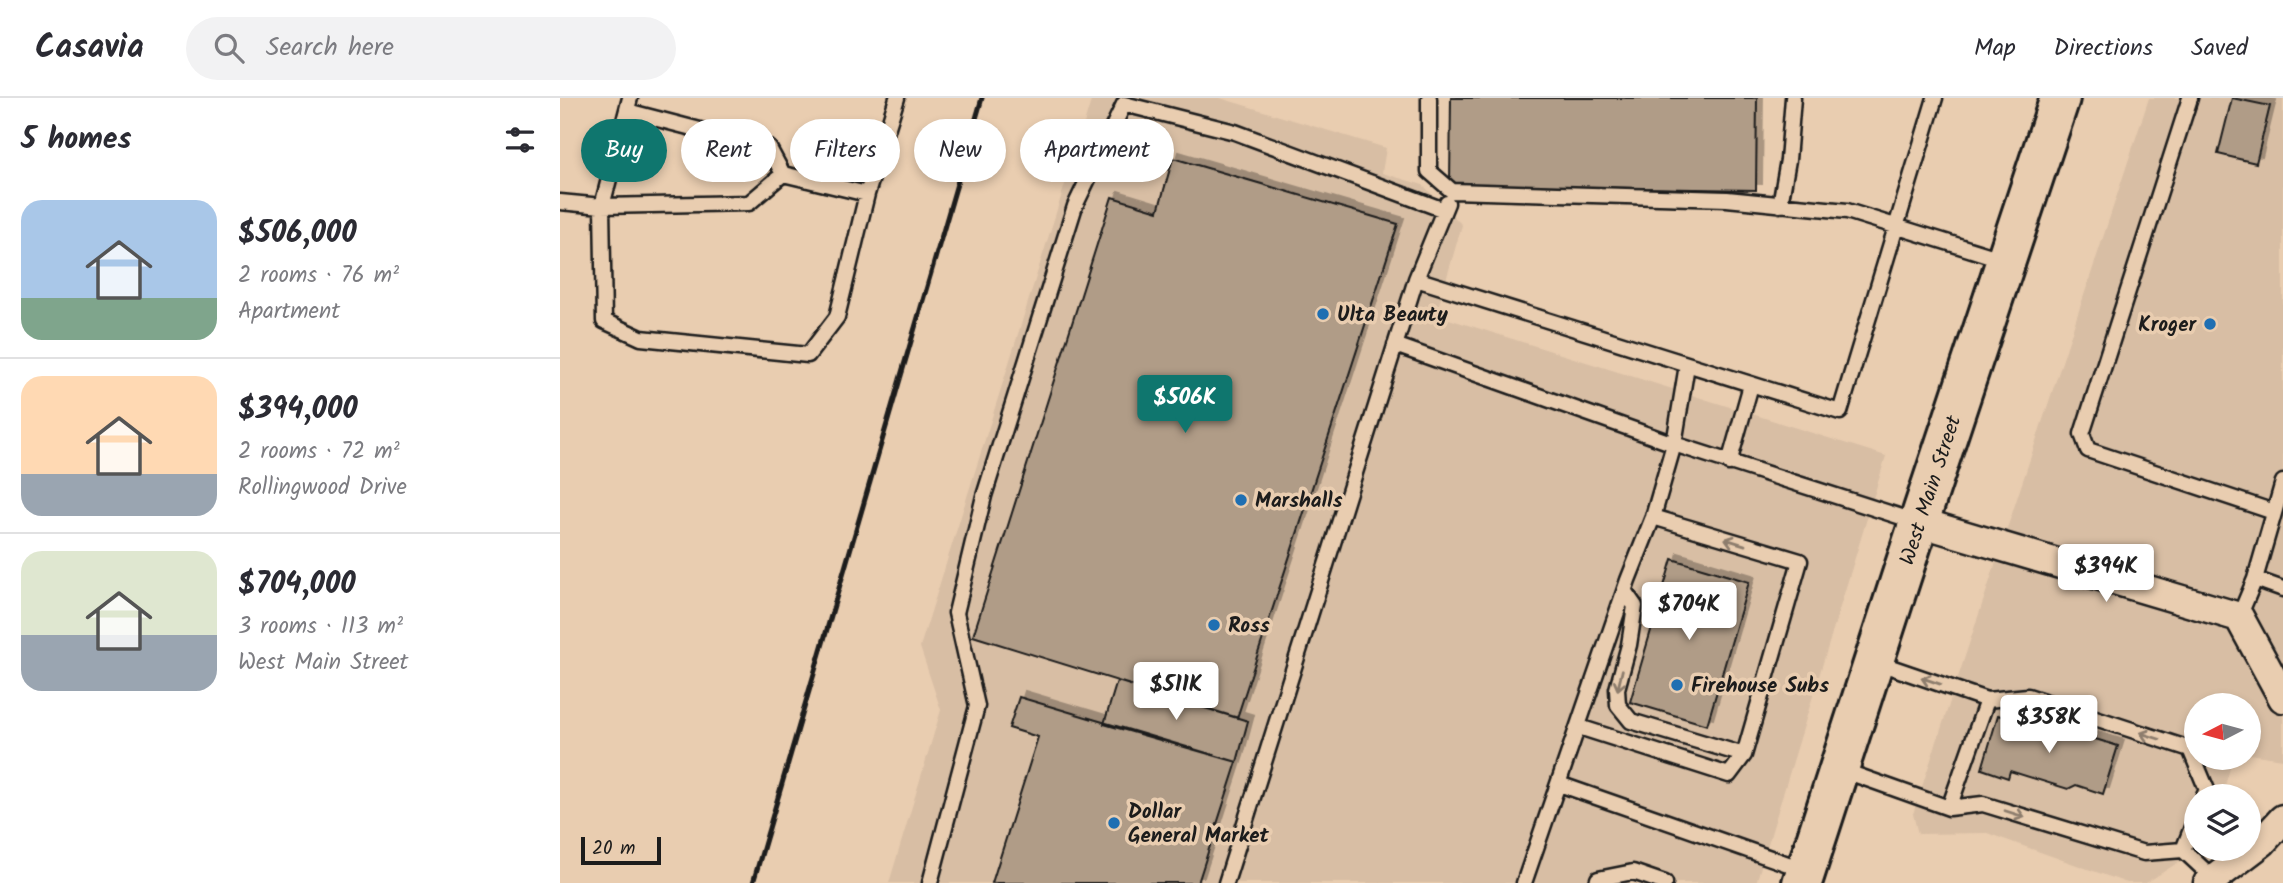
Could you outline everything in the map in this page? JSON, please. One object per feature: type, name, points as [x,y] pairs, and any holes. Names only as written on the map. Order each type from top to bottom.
[{"type":"main road","name":"West Main Street","points":[[1804,877],[2060,98]]},
{"type":"street","points":[[1919,522],[2239,617],[2283,698]]},
{"type":"street","points":[[2211,881],[2262,842],[2283,818]]},
{"type":"lane","points":[[867,194],[783,174],[769,148],[629,104],[602,206],[604,321],[641,338],[808,355],[837,317],[867,194],[897,98]]},
{"type":"lane","points":[[1429,98],[1429,171],[1452,191],[1727,199],[1847,211],[2006,261]]},
{"type":"lane","points":[[1780,205],[1788,160],[1793,98]]},
{"type":"lane","points":[[1416,279],[1840,412],[1935,98]]},
{"type":"lane","points":[[2189,98],[2082,433],[2088,450],[2276,522]]},
{"type":"lane","points":[[930,883],[977,706],[956,613],[984,496],[1075,206],[1124,104],[1235,132],[1444,210]]},
{"type":"lane","points":[[560,202],[602,206],[749,203],[783,174]]},
{"type":"lane","points":[[1226,883],[1416,279],[1452,191]]},
{"type":"lane","points":[[1395,345],[1729,463],[1919,522]]},
{"type":"lane","points":[[1524,883],[1653,517],[1674,444],[1687,365]]},
{"type":"lane","points":[[1729,463],[1751,385]]},
{"type":"lane","points":[[2239,617],[2276,522],[2283,482]]},
{"type":"lane","points":[[1579,727],[1730,775],[1744,755],[1801,561],[1653,517]]},
{"type":"lane","points":[[2255,579],[2283,589]]},
{"type":"lane","points":[[1625,592],[1635,606],[1629,645],[1617,689],[1618,705],[1631,721],[1744,755]]},
{"type":"lane","points":[[1875,662],[1987,700],[2028,696],[2190,749],[2205,784]]},
{"type":"lane","points":[[1949,808],[1987,700]]},
{"type":"lane","points":[[1840,769],[1949,808],[1983,804],[2144,853],[2183,850],[2211,881]]},
{"type":"lane","points":[[1559,784],[1804,877]]},
{"type":"lane","points":[[1597,883],[1598,879],[1633,872],[1665,883]]},
{"type":"shaded area","points":[[1092,98],[1220,98],[1386,148],[1382,173],[1423,185],[1462,225],[1436,315],[1886,456],[1756,883],[889,883],[941,710],[920,647],[1066,182],[1174,182],[1174,119],[1085,119]]},
{"type":"shaded area","points":[[2149,98],[2283,98],[2283,759],[2261,756],[2261,693],[2184,693],[2184,770],[2230,770],[2225,784],[2184,784],[2184,859],[2146,883],[2127,883],[1987,833],[1918,834],[1913,814]]},
{"type":"building","points":[[1451,98],[1757,98],[1756,190],[1450,185]]},
{"type":"building","points":[[2232,98],[2270,106],[2256,163],[2218,154]]},
{"type":"building","points":[[1174,158],[1398,224],[1237,718],[973,636],[1112,197],[1158,211],[1166,182],[1174,182]]},
{"type":"building","points":[[1672,559],[1749,582],[1707,725],[1630,702]]},
{"type":"building","points":[[1117,681],[1248,721],[1237,762],[1104,724]]},
{"type":"building","name":"Dollar General Market","points":[[1019,697],[1237,762],[1198,883],[992,883],[1038,737],[1009,728]]},
{"type":"building","points":[[1998,715],[2025,724],[2027,718],[2118,746],[2103,794],[2076,785],[2068,789],[2010,771],[2008,778],[1982,769]]},
{"type":"railway","points":[[753,883],[982,98]]},
{"type":"place","name":"Ulta Beauty","points":[[1323,314]]},
{"type":"place","name":"Kroger","points":[[2210,324]]},
{"type":"place","name":"Marshalls","points":[[1241,500]]},
{"type":"place","name":"Ross","points":[[1214,625]]},
{"type":"place","name":"Firehouse Subs","points":[[1677,685]]},
{"type":"place","name":"Dollar General Market","points":[[1114,823]]}]
